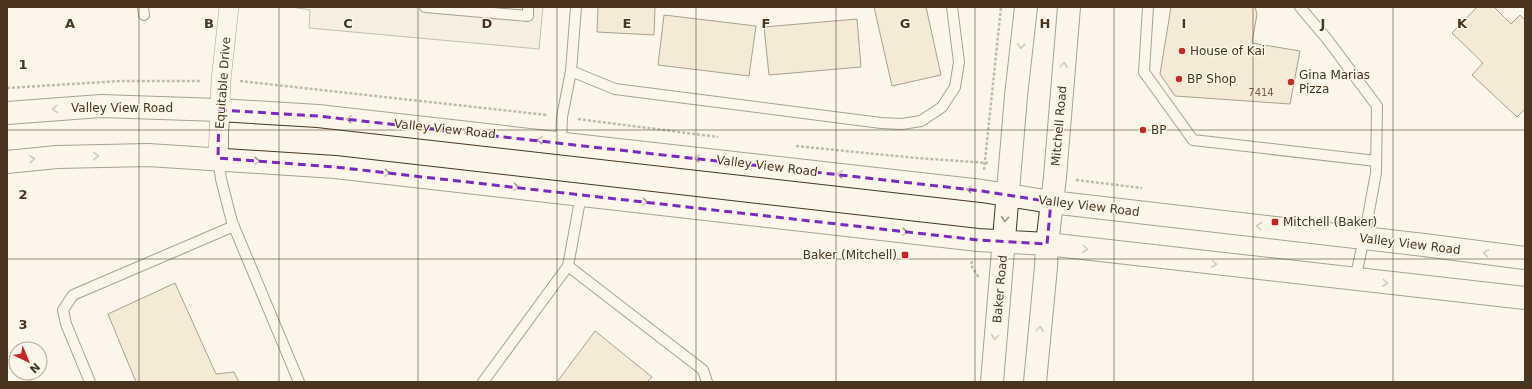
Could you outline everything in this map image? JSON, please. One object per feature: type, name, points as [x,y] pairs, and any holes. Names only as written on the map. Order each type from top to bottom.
[{"type":"main road","points":[[1007,196],[1026,7]]},
{"type":"main road","name":"Mitchell Road","points":[[1046,244],[1069,7]]},
{"type":"main road","name":"Valley View Road","points":[[7,113],[101,106],[220,110],[318,116],[561,142],[982,191],[1051,202],[1525,258]]},
{"type":"main road","points":[[7,162],[57,157],[148,155],[218,158],[335,167],[941,236],[1046,244],[1525,298]]},
{"type":"main road","name":"Baker Road","points":[[992,382],[1007,196]]},
{"type":"main road","points":[[1036,382],[1046,267],[1046,244]]},
{"type":"street","name":"Equitable Drive","points":[[218,158],[221,80],[229,7]]},
{"type":"lane","points":[[425,7],[528,16],[528,7]]},
{"type":"lane","points":[[561,142],[562,117],[571,72],[576,7]]},
{"type":"lane","points":[[571,72],[615,90],[881,123],[902,124],[921,121],[942,107],[955,87],[959,62],[952,7]]},
{"type":"lane","points":[[1148,7],[1144,72],[1193,140],[1376,161]]},
{"type":"lane","points":[[1300,7],[1327,39],[1377,106],[1376,173],[1355,280]]},
{"type":"lane","points":[[218,158],[221,179],[234,226],[299,382]]},
{"type":"lane","points":[[483,382],[568,266],[581,195]]},
{"type":"lane","points":[[90,382],[66,324],[63,310],[73,295],[234,226]]},
{"type":"lane","points":[[568,266],[702,370],[707,382]]},
{"type":"path","points":[[985,162],[1001,7]]},
{"type":"highlighted area","points":[[219,110],[318,116],[982,191],[1051,202],[1047,244],[978,240],[335,167],[218,158]]},
{"type":"shaded area","points":[[292,7],[543,7],[539,49],[309,28],[310,10]]},
{"type":"building","points":[[598,7],[655,7],[654,35],[597,32]]},
{"type":"building","points":[[874,7],[926,7],[941,75],[892,86]]},
{"type":"building","points":[[1171,7],[1255,7],[1257,14],[1252,43],[1300,51],[1290,104],[1175,96],[1160,74]]},
{"type":"building","points":[[1477,7],[1494,7],[1511,24],[1520,15],[1525,20],[1525,109],[1517,117],[1472,75],[1483,63],[1452,33]]},
{"type":"building","points":[[664,15],[756,26],[749,76],[658,65]]},
{"type":"building","points":[[857,19],[861,67],[769,75],[764,27]]},
{"type":"building","points":[[175,283],[216,374],[234,372],[239,382],[136,382],[108,314]]},
{"type":"building","points":[[595,331],[652,377],[647,382],[557,382]]},
{"type":"place","name":"House of Kai","points":[[1182,51]]},
{"type":"place","name":"BP Shop","points":[[1179,79]]},
{"type":"place","name":"Gina Marias Pizza","points":[[1291,82]]},
{"type":"place","name":"BP","points":[[1143,130]]},
{"type":"place","name":"Mitchell (Baker)","points":[[1275,222]]},
{"type":"place","name":"Baker (Mitchell)","points":[[905,255]]}]
